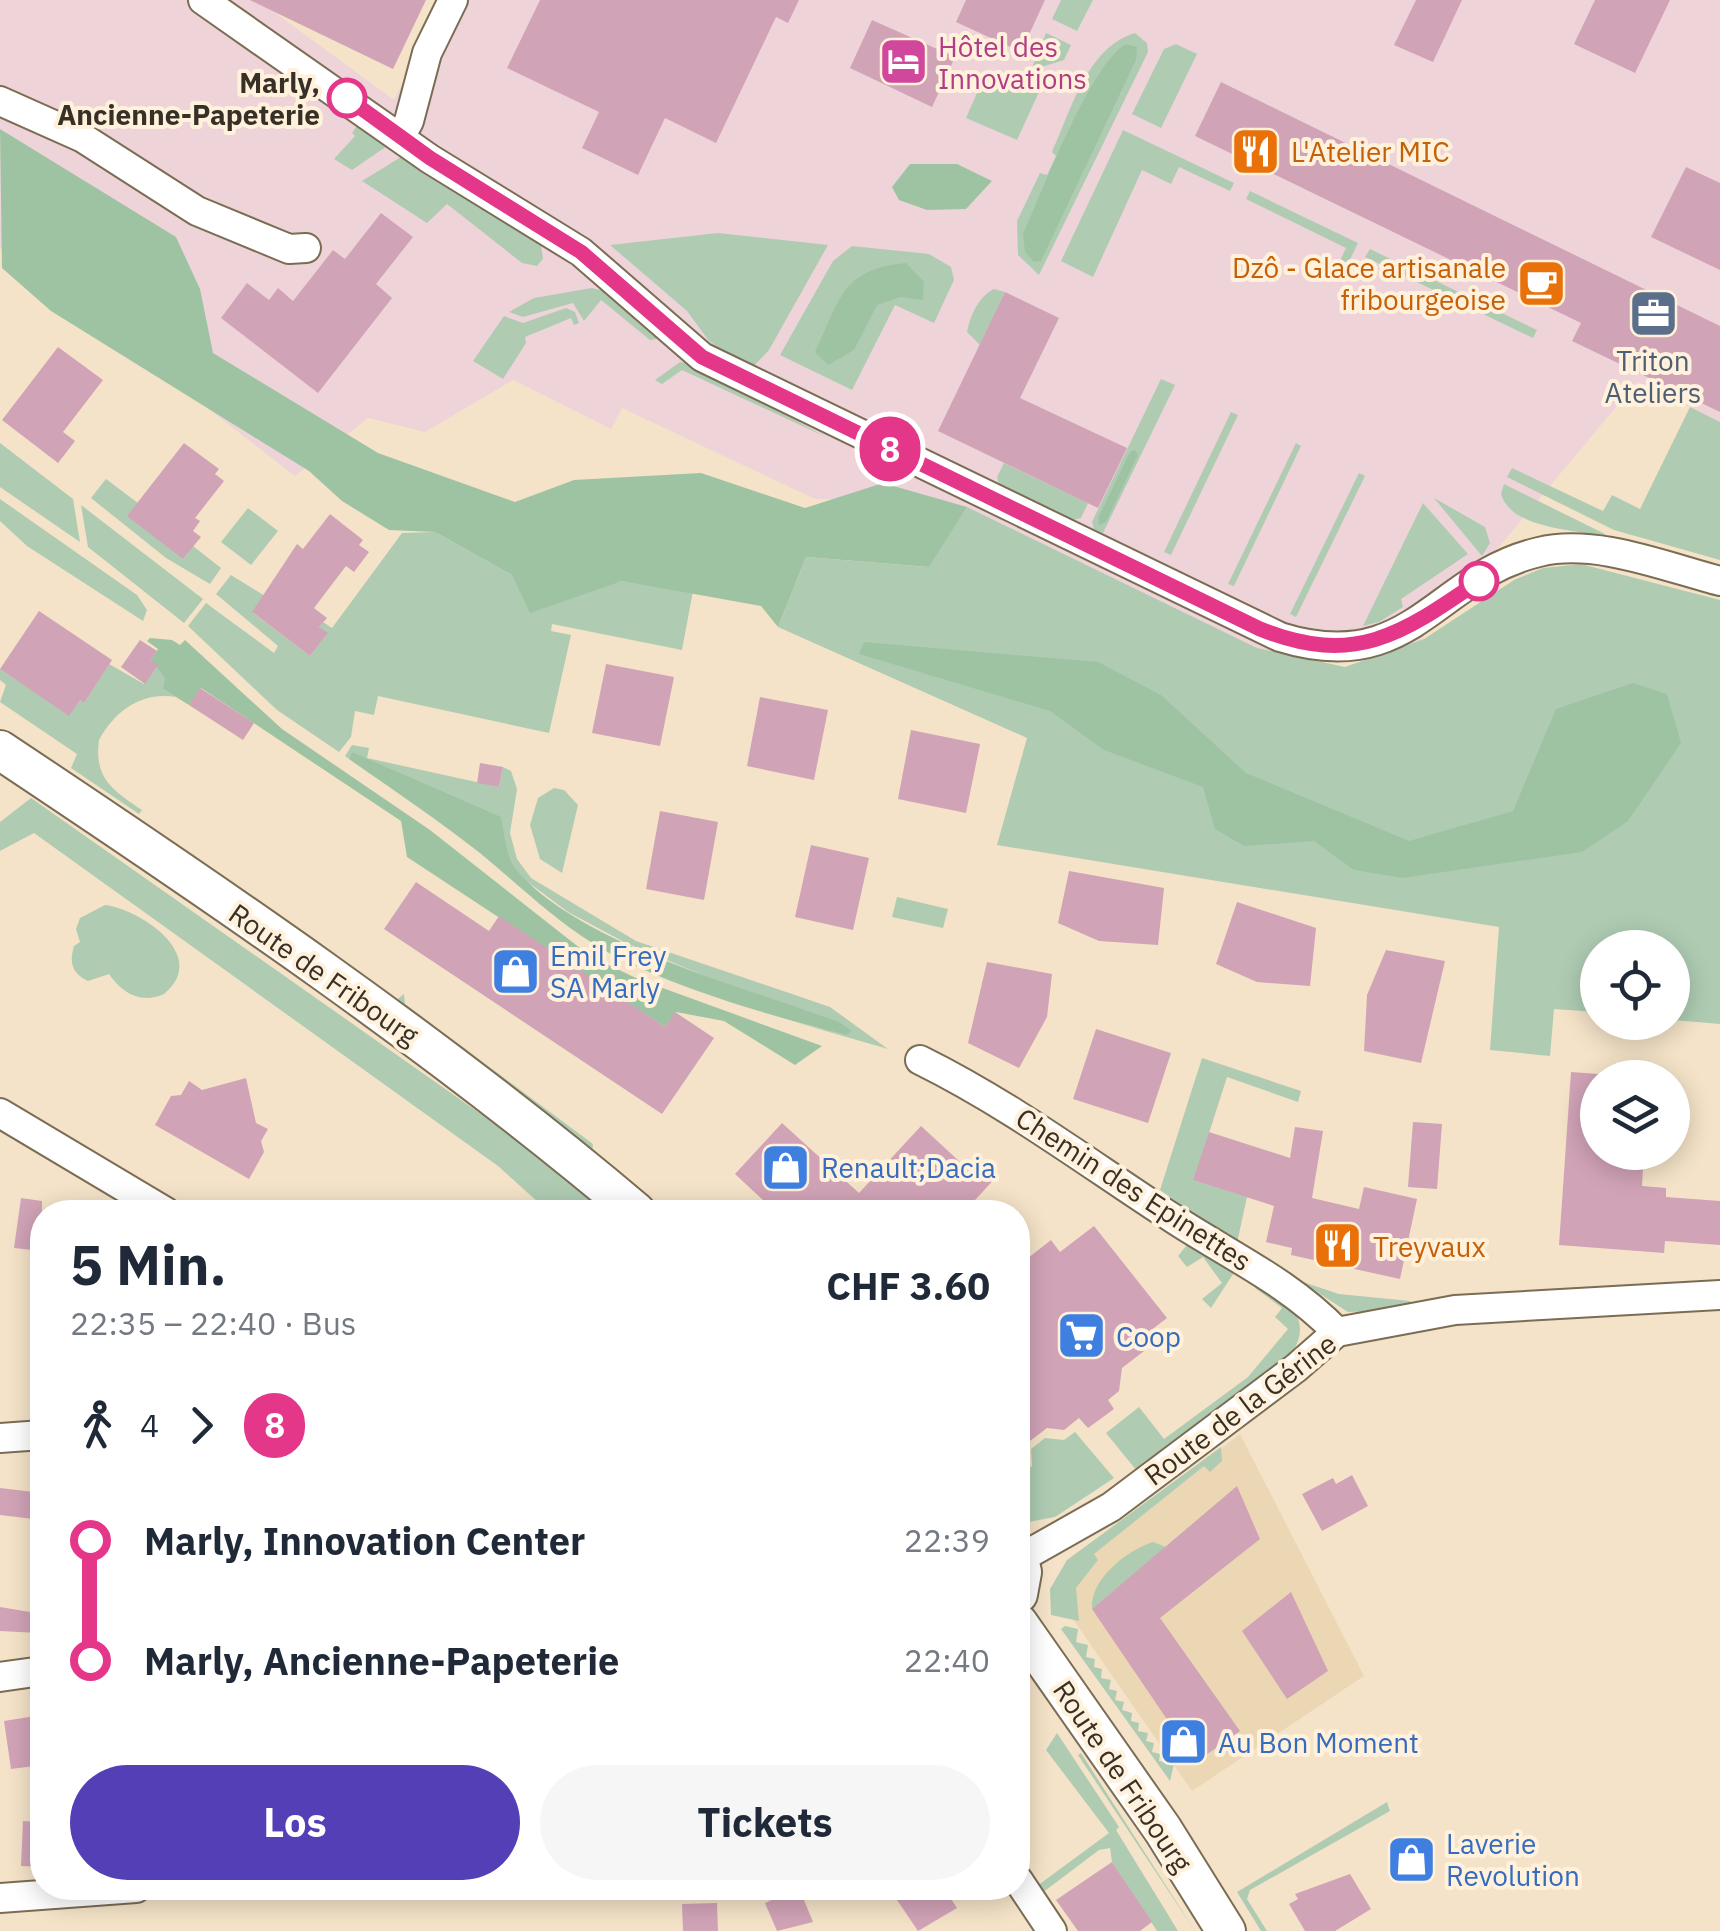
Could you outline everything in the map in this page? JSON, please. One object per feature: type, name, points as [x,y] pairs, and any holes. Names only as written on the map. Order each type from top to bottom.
[{"type":"main road","name":"Route de Fribourg","points":[[0,750],[340,984],[526,1119],[622,1200]]},
{"type":"main road","name":"Route de Fribourg","points":[[1030,1640],[1156,1820],[1226,1931]]},
{"type":"street","points":[[203,0],[400,136],[581,252],[702,357],[1260,629],[1298,643],[1353,646],[1383,641],[1479,581],[1539,552],[1578,548],[1720,581]]},
{"type":"street","points":[[400,136],[409,121],[427,53],[453,0]]},
{"type":"street","points":[[0,101],[82,138],[197,211],[289,249],[306,248]]},
{"type":"street","name":"Chemin des Epinettes","points":[[920,1060],[1012,1108],[1174,1219],[1303,1296],[1336,1332]]},
{"type":"street","points":[[0,1113],[146,1200]]},
{"type":"street","name":"Route de la Gérine","points":[[1030,1551],[1111,1507],[1296,1368],[1336,1332],[1456,1310],[1720,1295]]},
{"type":"street","points":[[0,1438],[30,1435]]},
{"type":"street","points":[[0,1677],[30,1673]]},
{"type":"street","points":[[0,1898],[30,1896]]},
{"type":"street","points":[[1030,1898],[1052,1931]]},
{"type":"shaded area","points":[[0,0],[258,0],[394,100],[445,0],[1720,0],[1720,422],[1637,382],[1401,664],[1255,654],[940,500],[815,499],[622,408],[611,429],[513,380],[425,432],[368,418],[295,476],[0,248]]},
{"type":"shaded area","points":[[1240,1434],[1364,1676],[1192,1791],[1057,1596],[1064,1574]]},
{"type":"green space","points":[[1061,0],[1093,0],[1077,31],[1052,19]]},
{"type":"green space","points":[[1046,33],[1071,45],[1064,60],[1038,68],[1033,65]]},
{"type":"green space","points":[[1135,33],[1147,43],[1148,52],[1039,275],[1018,255],[1017,221],[1040,173],[1047,175],[1056,156],[1052,152],[1093,66],[1118,40]]},
{"type":"green space","points":[[1126,44],[1137,47],[1136,60],[1041,261],[1034,262],[1025,252],[1023,234],[1083,101],[1112,56]]},
{"type":"green space","points":[[1176,44],[1197,54],[1161,128],[1132,114],[1164,49]]},
{"type":"green space","points":[[987,70],[1039,92],[1017,140],[966,118]]},
{"type":"green space","points":[[358,124],[387,146],[352,170],[334,159],[355,136],[352,133]]},
{"type":"green space","points":[[0,129],[176,237],[200,289],[213,353],[378,453],[515,502],[574,480],[701,473],[805,508],[883,483],[967,507],[929,567],[806,557],[778,627],[761,606],[622,581],[530,613],[512,575],[435,532],[389,530],[342,501],[309,471],[51,311],[2,268]]},
{"type":"green space","points":[[1123,130],[1234,183],[1230,191],[1179,167],[1171,184],[1142,170],[1093,277],[1061,261]]},
{"type":"green space","points":[[401,157],[541,245],[543,259],[537,266],[522,263],[447,204],[427,223],[362,181]]},
{"type":"green space","points":[[910,164],[957,164],[992,181],[966,209],[927,210],[899,200],[892,187]]},
{"type":"green space","points":[[1250,191],[1358,243],[1346,268],[1338,265],[1346,248],[1246,199]]},
{"type":"green space","points":[[718,233],[828,245],[769,350],[751,369],[709,341],[687,311],[610,245]]},
{"type":"green space","points":[[852,246],[929,254],[951,267],[954,280],[934,323],[895,305],[852,390],[780,355],[833,261]]},
{"type":"green space","points":[[1370,249],[1537,330],[1533,338],[1365,257]]},
{"type":"green space","points":[[906,263],[924,282],[923,300],[901,297],[877,305],[854,350],[828,365],[815,352],[846,290],[868,272]]},
{"type":"green space","points":[[592,288],[604,291],[657,339],[650,340],[601,300],[584,321],[573,303],[523,317],[509,312],[534,298]]},
{"type":"green space","points":[[994,289],[1005,292],[980,345],[967,332],[968,326],[979,302]]},
{"type":"green space","points":[[566,308],[575,312],[579,323],[574,325],[571,318],[525,337],[526,343],[503,379],[473,361],[504,316],[523,323]]},
{"type":"green space","points":[[680,362],[692,364],[826,437],[682,370],[662,384],[655,380]]},
{"type":"green space","points":[[1161,379],[1175,385],[1103,533],[1094,529],[1092,522]]},
{"type":"green space","points":[[1690,407],[1720,422],[1720,560],[1614,530],[1507,477],[1512,468],[1603,511],[1612,495],[1640,509]]},
{"type":"green space","points":[[1231,412],[1238,415],[1171,555],[1164,552]]},
{"type":"green space","points":[[0,443],[73,499],[80,542],[0,487]]},
{"type":"green space","points":[[1296,443],[1301,446],[1234,586],[1228,584]]},
{"type":"green space","points":[[1135,450],[1138,455],[1106,522],[1099,525],[1098,518],[1130,452]]},
{"type":"green space","points":[[1004,463],[1088,503],[1081,518],[1072,520],[999,485],[997,477]]},
{"type":"green space","points":[[1359,473],[1365,476],[1296,617],[1290,614]]},
{"type":"green space","points":[[106,479],[138,503],[183,559],[193,546],[221,568],[210,584],[166,558],[91,498]]},
{"type":"green space","points":[[1504,484],[1607,537],[1530,521],[1507,506],[1501,494]]},
{"type":"green space","points":[[1434,498],[1485,527],[1490,543],[1482,556]]},
{"type":"green space","points":[[0,499],[137,595],[147,610],[143,621],[27,546],[0,521]]},
{"type":"green space","points":[[1423,503],[1468,554],[1401,599],[1403,607],[1379,622],[1363,626]]},
{"type":"green space","points":[[81,505],[203,599],[184,623],[88,547]]},
{"type":"green space","points":[[967,507],[1257,648],[1345,667],[1424,639],[1514,580],[1543,568],[1581,564],[1720,600],[1720,1024],[1690,1021],[1690,930],[1580,930],[1580,1011],[1554,1009],[1550,1056],[1490,1050],[1499,927],[997,845],[1027,738],[778,627],[806,557],[928,567]]},
{"type":"green space","points":[[248,508],[278,531],[251,565],[221,542]]},
{"type":"green space","points":[[435,532],[512,575],[595,587],[622,581],[693,591],[682,650],[552,624],[551,631],[571,635],[549,733],[378,696],[374,715],[355,711],[351,737],[339,752],[277,710],[188,626],[206,603],[274,653],[278,646],[216,594],[231,575],[265,596],[253,613],[310,656],[327,634],[319,627],[323,622],[332,628],[402,533]]},
{"type":"green space","points":[[172,640],[180,645],[185,640],[282,729],[430,830],[590,956],[638,979],[822,1046],[795,1065],[724,1021],[676,1012],[665,1027],[407,857],[401,821],[201,688],[189,705],[163,689],[165,678],[151,660],[158,649],[147,641]]},
{"type":"green space","points":[[864,642],[1098,662],[1161,695],[1246,773],[1409,841],[1513,811],[1556,709],[1633,683],[1667,694],[1681,743],[1628,821],[1582,852],[1402,878],[1354,870],[1314,841],[1244,846],[1215,829],[1203,787],[1104,750],[1050,711],[859,654]]},
{"type":"green space","points":[[109,664],[144,684],[158,665],[166,678],[163,689],[176,697],[152,697],[131,705],[113,720],[99,740],[102,774],[114,789],[142,810],[139,814],[71,768],[77,754],[0,702],[6,685],[0,680],[0,669],[69,715],[80,700],[84,703]]},
{"type":"green space","points":[[352,745],[369,748],[367,758],[499,787],[503,767],[511,771],[517,789],[510,833],[517,859],[531,878],[636,941],[830,1007],[888,1049],[798,1023],[846,1035],[626,943],[568,912],[366,761],[352,753],[349,759],[345,756]]},
{"type":"green space","points":[[352,752],[501,817],[507,851],[515,868],[543,895],[579,919],[666,961],[839,1022],[852,1031],[846,1035],[751,1009],[649,972],[594,944],[464,841],[349,759]]},
{"type":"green space","points":[[554,788],[564,790],[578,805],[562,873],[540,859],[530,825],[538,798]]},
{"type":"green space","points":[[31,798],[518,1140],[590,1200],[536,1200],[498,1166],[34,833],[0,851],[0,822]]},
{"type":"green space","points":[[897,897],[948,909],[943,928],[892,917]]},
{"type":"green space","points":[[105,905],[136,915],[175,950],[180,965],[176,979],[164,994],[140,997],[126,992],[109,974],[88,981],[75,971],[72,958],[74,946],[80,942],[76,929],[80,918]]},
{"type":"green space","points":[[404,994],[405,1004],[593,1144],[592,1156],[395,1001]]},
{"type":"green space","points":[[1202,1058],[1301,1091],[1298,1102],[1227,1077],[1194,1180],[1247,1197],[1237,1243],[1160,1190]]},
{"type":"green space","points":[[1187,1245],[1237,1268],[1211,1308],[1202,1299],[1222,1283],[1203,1257],[1187,1267],[1178,1256]]},
{"type":"green space","points":[[1259,1279],[1286,1301],[1298,1317],[1299,1338],[1294,1350],[1137,1471],[1106,1433],[1139,1407],[1164,1439],[1248,1377],[1288,1329],[1275,1317],[1282,1308],[1255,1288]]},
{"type":"green space","points":[[1300,1281],[1339,1294],[1410,1304],[1383,1311],[1348,1312]]},
{"type":"green space","points":[[1075,1432],[1114,1478],[1055,1517],[1030,1522],[1031,1449],[1045,1438],[1064,1440]]},
{"type":"green space","points":[[1221,1447],[1222,1461],[1210,1472],[1204,1466],[1094,1554],[1098,1560],[1076,1588],[1079,1621],[1051,1615],[1050,1589],[1067,1560]]},
{"type":"green space","points":[[1153,1542],[1166,1547],[1092,1609],[1103,1577],[1132,1552]]},
{"type":"green space","points":[[1061,1629],[1078,1629],[1076,1642],[1088,1645],[1086,1657],[1095,1659],[1094,1667],[1102,1669],[1101,1678],[1111,1680],[1109,1689],[1117,1691],[1115,1700],[1124,1702],[1122,1710],[1132,1713],[1131,1721],[1139,1723],[1138,1731],[1148,1733],[1146,1741],[1154,1743],[1152,1752],[1160,1754],[1159,1761],[1174,1764],[1170,1781]]},
{"type":"green space","points":[[1057,1733],[1119,1827],[1116,1830],[1178,1931],[1157,1931],[1112,1862],[1110,1848],[1099,1850],[1042,1893],[1037,1886],[1109,1833],[1046,1750]]},
{"type":"green space","points":[[1081,1753],[1195,1931],[1078,1755]]},
{"type":"green space","points":[[1387,1802],[1390,1811],[1250,1890],[1247,1899],[1267,1931],[1261,1931],[1237,1892]]},
{"type":"building","points":[[250,0],[426,0],[393,69]]},
{"type":"building","points":[[540,0],[799,0],[788,23],[776,17],[716,143],[665,118],[638,175],[582,148],[599,112],[507,68]]},
{"type":"building","points":[[966,0],[1045,0],[1021,52],[956,22]]},
{"type":"building","points":[[1416,0],[1462,0],[1433,62],[1394,45]]},
{"type":"building","points":[[1595,0],[1670,0],[1635,73],[1574,44]]},
{"type":"building","name":"Hôtel des Innovations","points":[[872,20],[955,57],[932,107],[850,68]]},
{"type":"building","points":[[1221,82],[1720,326],[1720,412],[1572,341],[1581,323],[1195,136]]},
{"type":"building","points":[[1686,167],[1720,183],[1720,270],[1651,237]]},
{"type":"building","points":[[381,213],[413,237],[376,284],[392,298],[318,393],[221,318],[247,283],[269,300],[278,288],[293,301],[333,250],[345,259]]},
{"type":"building","points":[[1005,292],[1059,318],[1020,398],[1127,448],[1098,508],[938,431]]},
{"type":"building","points":[[58,347],[103,380],[63,432],[75,441],[58,463],[2,420]]},
{"type":"building","points":[[184,443],[219,469],[215,474],[224,481],[195,518],[200,521],[193,531],[201,537],[183,559],[127,516]]},
{"type":"building","points":[[330,514],[363,540],[359,545],[369,552],[354,572],[346,566],[314,608],[327,618],[319,627],[328,633],[310,656],[252,612],[297,544],[303,549]]},
{"type":"building","points":[[39,611],[112,660],[84,703],[80,700],[69,716],[0,669]]},
{"type":"building","points":[[140,640],[157,651],[151,660],[158,665],[145,684],[121,667]]},
{"type":"building","points":[[606,664],[674,677],[660,746],[592,733]]},
{"type":"building","points":[[200,688],[254,723],[243,740],[189,705]]},
{"type":"building","points":[[760,697],[828,710],[814,780],[747,766]]},
{"type":"building","points":[[911,730],[980,744],[966,813],[898,799]]},
{"type":"building","points":[[480,763],[503,767],[499,787],[477,783]]},
{"type":"building","points":[[660,811],[718,822],[704,900],[646,889]]},
{"type":"building","points":[[811,845],[869,858],[853,930],[795,917]]},
{"type":"building","points":[[1069,871],[1164,888],[1158,945],[1099,941],[1058,923]]},
{"type":"building","name":"Emil Frey SA Marly","points":[[416,882],[489,931],[499,916],[665,1027],[675,1012],[714,1038],[662,1114],[384,929]]},
{"type":"building","points":[[1237,902],[1316,928],[1310,986],[1257,982],[1216,964]]},
{"type":"building","points":[[1386,950],[1445,961],[1421,1063],[1364,1051],[1367,995]]},
{"type":"building","points":[[987,962],[1052,974],[1047,1017],[1019,1068],[968,1043]]},
{"type":"building","points":[[1096,1029],[1171,1053],[1148,1123],[1073,1099]]},
{"type":"building","points":[[1571,1072],[1580,1073],[1580,1170],[1643,1170],[1642,1186],[1666,1188],[1666,1197],[1720,1201],[1720,1245],[1665,1241],[1664,1253],[1559,1245]]},
{"type":"building","points":[[246,1078],[256,1123],[268,1129],[261,1141],[264,1152],[249,1179],[155,1125],[171,1096],[181,1095],[189,1081],[202,1090]]},
{"type":"building","points":[[1413,1122],[1442,1124],[1437,1189],[1408,1187]]},
{"type":"building","name":"Renault;Dacia","points":[[782,1123],[859,1193],[921,1126],[972,1173],[985,1160],[999,1174],[975,1200],[763,1200],[735,1174]]},
{"type":"building","points":[[1295,1127],[1323,1131],[1312,1198],[1359,1209],[1364,1187],[1417,1199],[1400,1279],[1291,1255],[1292,1248],[1266,1242],[1274,1206],[1193,1180],[1209,1132],[1290,1158]]},
{"type":"building","points":[[21,1198],[35,1200],[30,1200],[30,1250],[14,1248]]},
{"type":"building","name":"Coop","points":[[1094,1226],[1167,1318],[1150,1331],[1148,1348],[1122,1368],[1119,1391],[1108,1400],[1114,1409],[1088,1428],[1079,1418],[1064,1430],[1047,1428],[1030,1441],[1030,1257],[1051,1240],[1060,1252]]},
{"type":"building","points":[[1352,1475],[1368,1506],[1322,1531],[1302,1494],[1333,1478],[1336,1484]]},
{"type":"building","points":[[1237,1486],[1260,1539],[1160,1618],[1240,1731],[1196,1762],[1092,1609]]},
{"type":"building","points":[[0,1488],[30,1492],[30,1519],[0,1515]]},
{"type":"building","points":[[1291,1592],[1328,1671],[1287,1699],[1242,1631]]},
{"type":"building","points":[[0,1607],[30,1612],[30,1633],[0,1631]]},
{"type":"building","points":[[30,1717],[30,1767],[11,1769],[4,1721]]},
{"type":"building","points":[[23,1821],[30,1821],[30,1866],[21,1866]]},
{"type":"building","points":[[1112,1862],[1152,1922],[1140,1931],[1078,1931],[1056,1900]]},
{"type":"building","points":[[1350,1874],[1371,1909],[1335,1931],[1305,1931],[1289,1904],[1298,1899],[1295,1894]]},
{"type":"building","points":[[804,1900],[813,1922],[777,1931],[765,1903]]},
{"type":"building","points":[[897,1900],[952,1900],[957,1908],[918,1931]]},
{"type":"building","points":[[717,1903],[718,1931],[683,1931],[682,1904]]},
{"type":"bus line","name":"8","points":[[347,98],[430,158],[598,264],[702,357],[1280,638],[1320,646],[1383,641],[1479,581]]},
{"type":"place","name":"Hôtel des Innovations","points":[[903,62]]},
{"type":"place","name":"Marly, Ancienne-Papeterie","points":[[347,98]]},
{"type":"place","name":"L'Atelier MIC","points":[[1256,151]]},
{"type":"place","name":"Dzô - Glace artisanale fribourgeoise","points":[[1541,283]]},
{"type":"place","name":"Triton Ateliers","points":[[1653,313]]},
{"type":"place","name":"Emil Frey SA Marly","points":[[515,971]]},
{"type":"place","name":"Renault;Dacia","points":[[786,1167]]},
{"type":"place","name":"Treyvaux","points":[[1338,1246]]},
{"type":"place","name":"Coop","points":[[1081,1336]]},
{"type":"place","name":"Au Bon Moment","points":[[1183,1742]]},
{"type":"place","name":"Laverie Revolution","points":[[1411,1859]]}]
